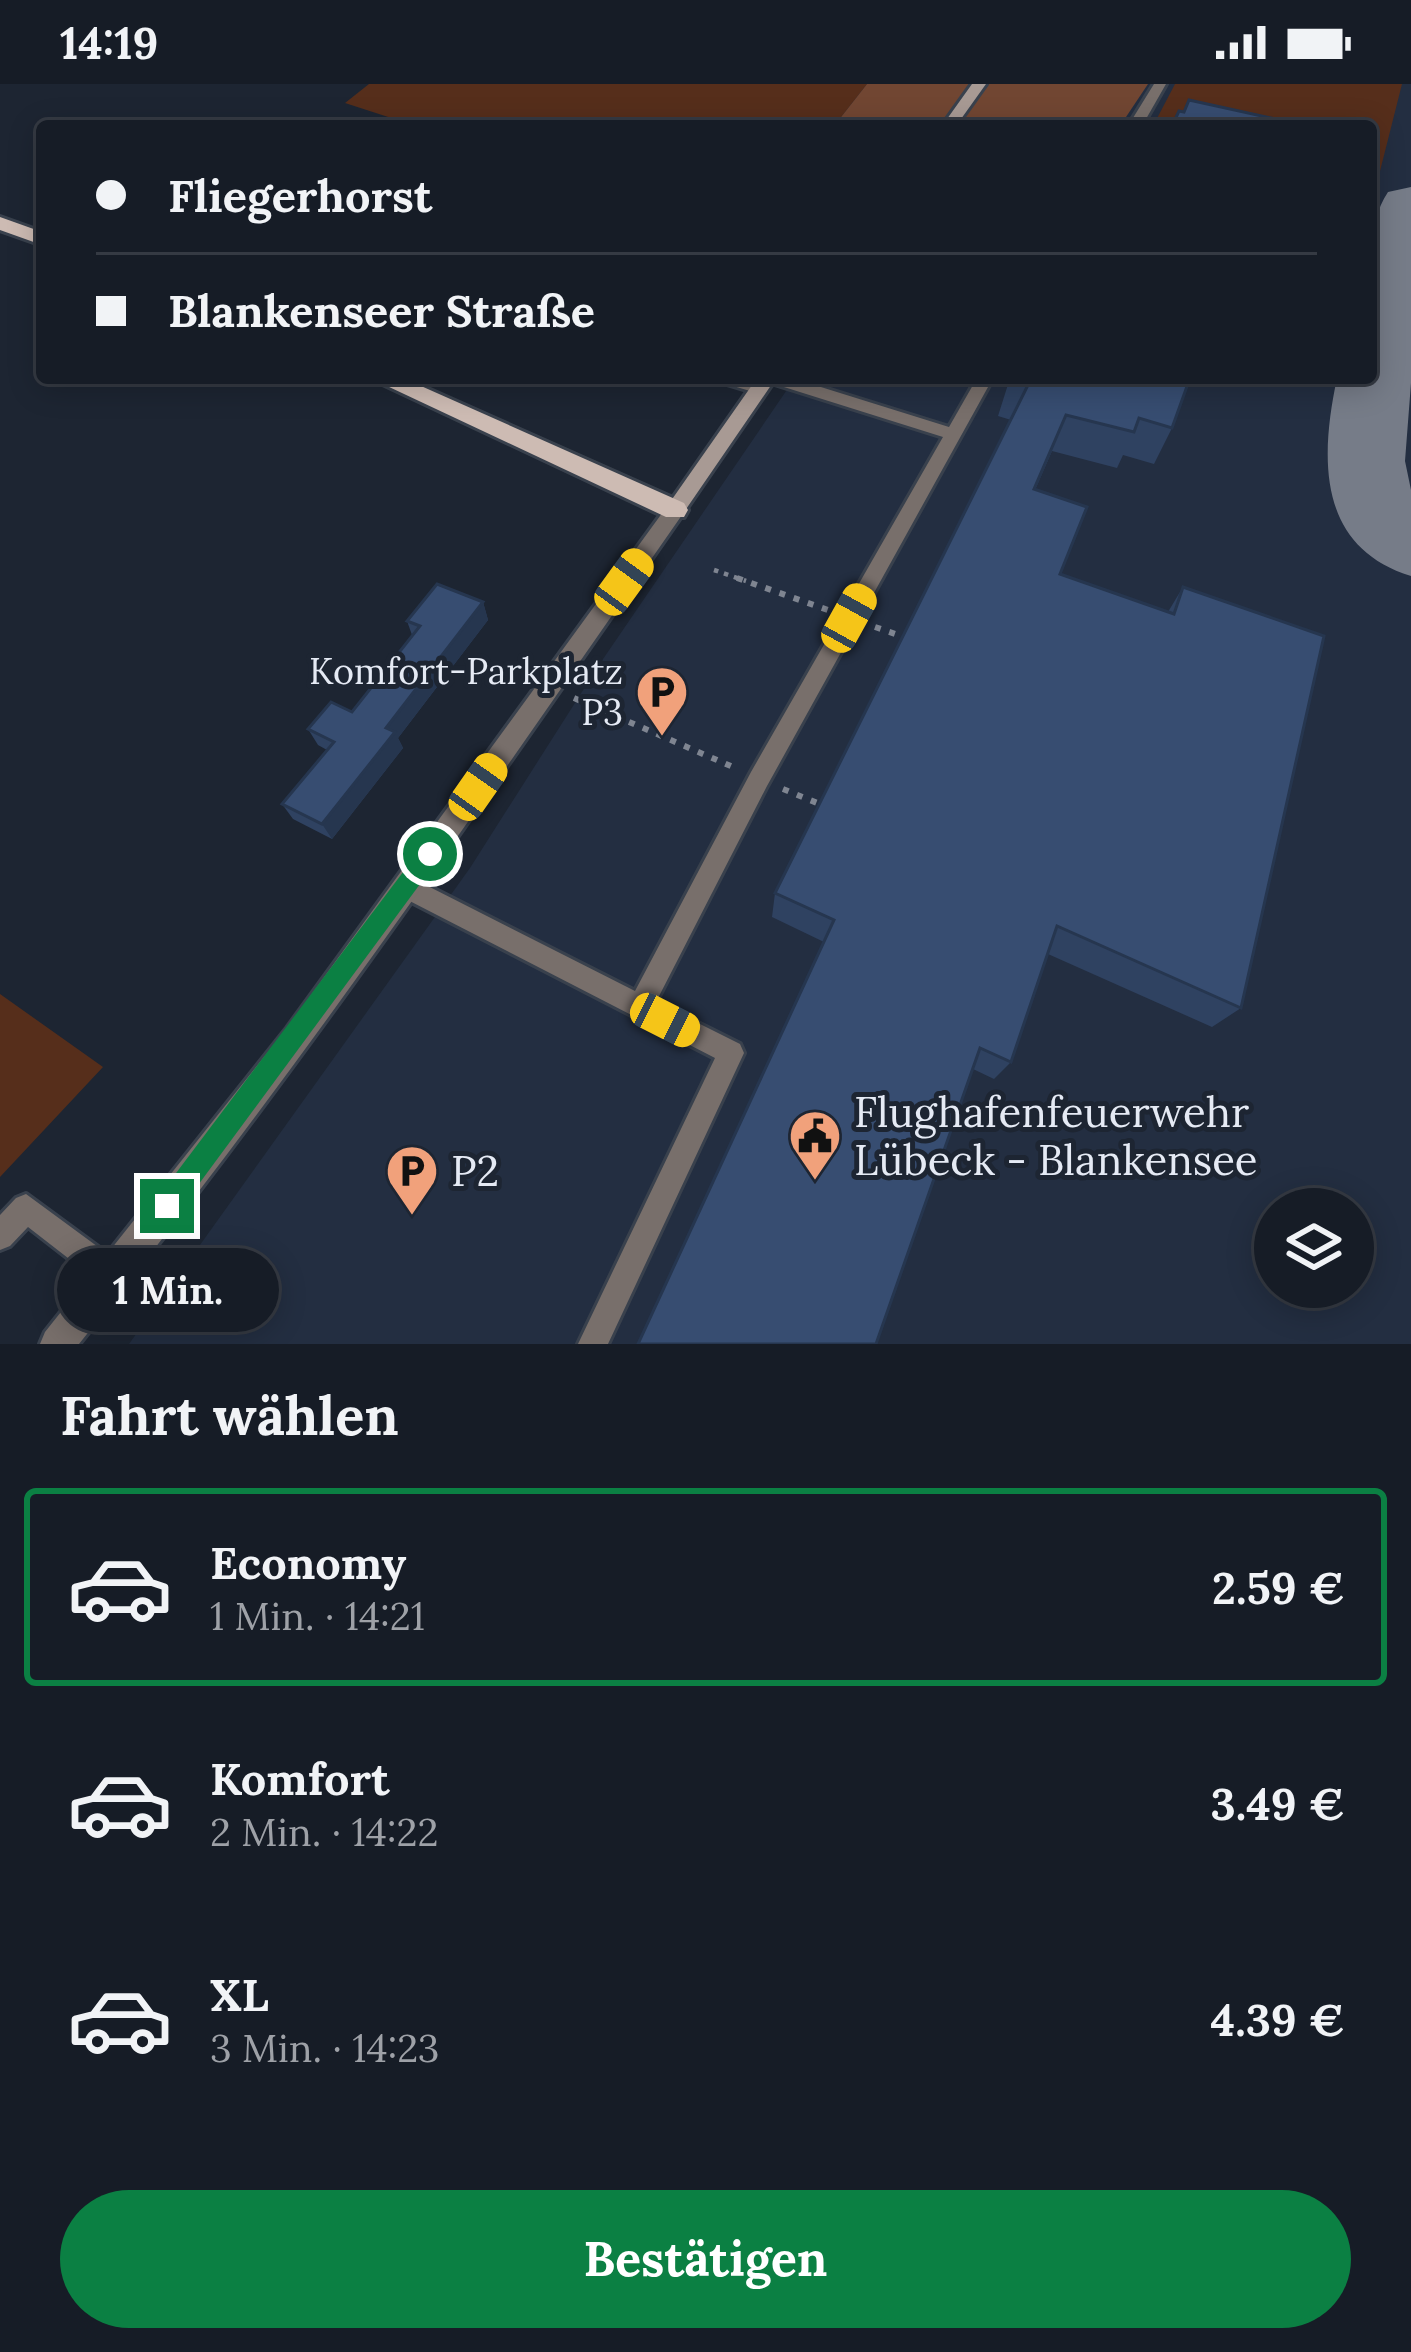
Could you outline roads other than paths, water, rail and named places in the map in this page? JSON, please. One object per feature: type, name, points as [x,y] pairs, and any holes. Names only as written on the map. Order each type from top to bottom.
[{"type":"main road","points":[[953,120],[979,84]]},
{"type":"main road","points":[[0,223],[36,237]]},
{"type":"main road","points":[[395,384],[676,510],[766,384]]},
{"type":"street","points":[[57,1344],[406,887],[676,510]]},
{"type":"lane","points":[[1139,120],[1160,84]]},
{"type":"lane","points":[[774,384],[952,434]]},
{"type":"lane","points":[[640,1006],[759,779],[981,384]]},
{"type":"lane","points":[[406,887],[730,1053],[593,1344]]},
{"type":"lane","points":[[0,1236],[26,1208],[113,1276]]},
{"type":"place","name":"Komfort-Parkplatz P3","points":[[662,738]]},
{"type":"place","name":"Flughafenfeuerwehr Lübeck - Blankensee","points":[[815,1182]]},
{"type":"place","name":"P2","points":[[412,1217]]}]
